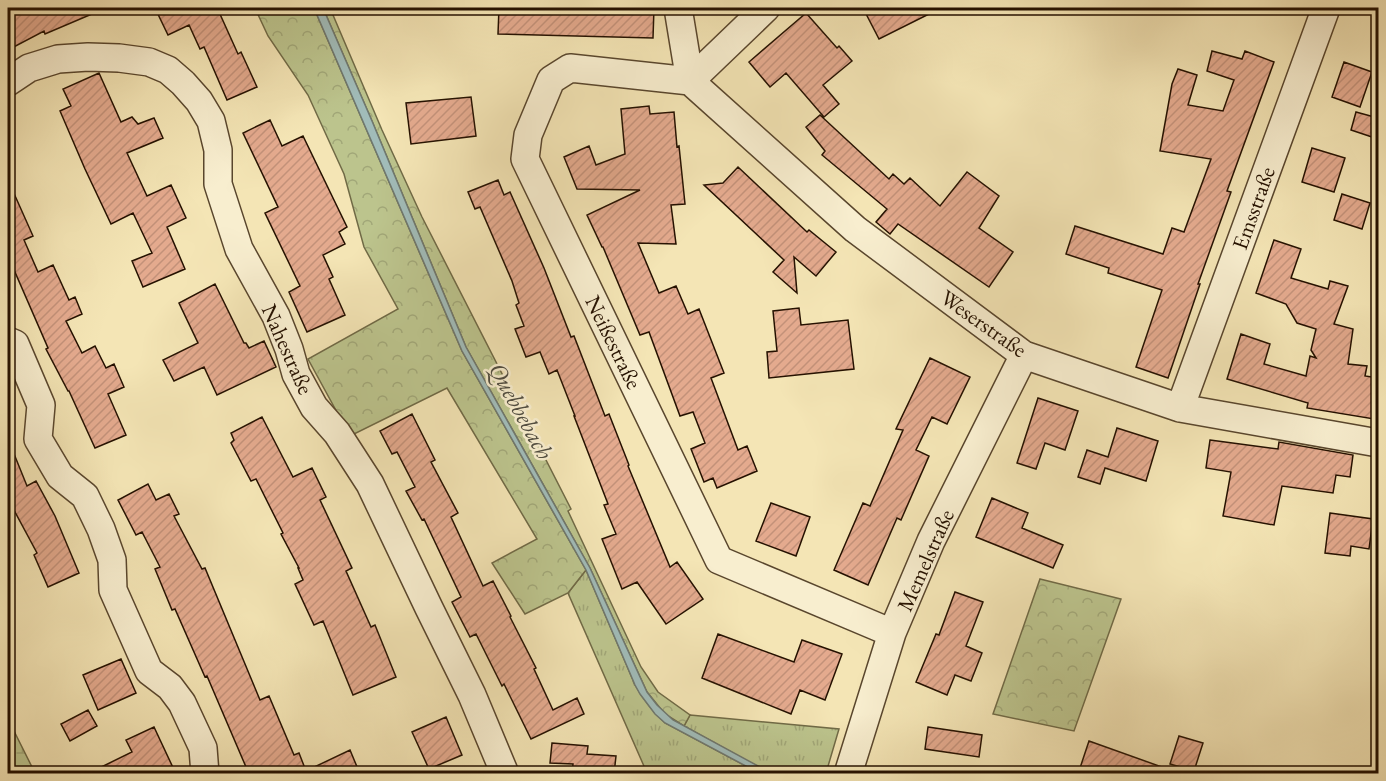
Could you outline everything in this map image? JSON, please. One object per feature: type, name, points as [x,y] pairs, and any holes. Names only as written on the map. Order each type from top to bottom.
[{"type":"street","points":[[678,8],[690,81]]},
{"type":"street","points":[[690,81],[766,8]]},
{"type":"street","name":"Emsstraße","points":[[1180,408],[1326,8]]},
{"type":"street","name":"Nahestraße","points":[[8,81],[29,68],[58,59],[119,58],[149,62],[168,70],[199,101],[212,121],[218,150],[218,184],[240,249],[276,316],[296,374],[314,407],[337,433],[370,484],[472,695],[505,774]]},
{"type":"street","name":"Neißestraße","points":[[690,81],[570,68],[551,80],[528,135],[525,159],[718,560],[892,633]]},
{"type":"street","name":"Weserstraße","points":[[690,81],[855,229],[1024,356],[1180,408],[1378,443]]},
{"type":"street","points":[[8,341],[15,344],[41,405],[38,439],[60,476],[85,496],[101,529],[112,560],[112,590],[149,671],[170,687],[182,703],[203,748],[206,774]]},
{"type":"street","name":"Memelstraße","points":[[848,774],[892,633],[931,541],[1024,356]]},
{"type":"green space","points":[[255,8],[314,8],[462,351],[586,570],[568,593],[525,614],[492,563],[537,539],[447,388],[350,436],[308,359],[398,309],[364,247],[344,174],[308,95],[268,36]]},
{"type":"green space","points":[[323,8],[330,8],[422,217],[571,509],[568,511],[641,667],[658,692],[690,715],[684,726],[665,714],[647,692],[590,568],[466,347]]},
{"type":"green space","points":[[586,570],[635,685],[652,710],[665,723],[759,773],[647,773],[568,593]]},
{"type":"green space","points":[[1040,579],[1121,599],[1074,731],[993,714]]},
{"type":"green space","points":[[690,715],[839,729],[826,773],[771,774],[684,726]]},
{"type":"green space","points":[[8,719],[35,773],[8,773]]},
{"type":"water","points":[[314,8],[323,8],[466,347],[590,568],[647,692],[673,720],[771,773],[759,773],[665,723],[640,694],[586,570],[462,351]]},
{"type":"building","points":[[8,8],[106,8],[45,34],[44,31],[8,50]]},
{"type":"building","points":[[155,8],[226,8],[213,14],[219,12],[238,54],[241,52],[257,87],[227,100],[204,47],[200,49],[189,25],[168,35]]},
{"type":"building","points":[[499,8],[654,8],[653,38],[498,34]]},
{"type":"building","points":[[863,8],[941,8],[879,39]]},
{"type":"building","points":[[806,13],[837,48],[839,46],[852,61],[823,85],[839,104],[824,117],[786,73],[770,87],[749,62]]},
{"type":"building","points":[[1212,51],[1242,59],[1245,51],[1274,62],[1227,191],[1231,192],[1168,378],[1136,367],[1162,290],[1108,273],[1109,268],[1066,254],[1075,226],[1163,254],[1172,228],[1184,232],[1211,159],[1160,151],[1172,84],[1178,69],[1197,75],[1188,105],[1223,111],[1234,80],[1207,71]]},
{"type":"building","points":[[1344,62],[1372,72],[1360,107],[1332,97]]},
{"type":"building","points":[[99,73],[121,122],[132,117],[138,124],[154,118],[163,138],[127,153],[147,196],[171,185],[186,218],[167,227],[185,269],[143,287],[132,261],[152,253],[133,213],[111,224],[60,111],[71,106],[63,89]]},
{"type":"building","points":[[471,97],[476,136],[411,144],[406,103]]},
{"type":"building","points":[[649,106],[650,114],[674,112],[685,204],[671,205],[676,244],[638,243],[659,293],[676,286],[688,314],[699,309],[724,373],[711,378],[738,450],[747,446],[757,471],[717,488],[713,478],[704,482],[691,449],[705,443],[693,412],[680,416],[649,332],[640,335],[587,215],[640,190],[577,189],[564,157],[589,146],[596,165],[625,154],[621,109]]},
{"type":"building","points":[[1356,112],[1378,118],[1372,137],[1351,130]]},
{"type":"building","points":[[820,115],[889,179],[893,174],[904,184],[910,178],[940,206],[967,172],[999,196],[979,228],[1013,252],[989,287],[898,224],[890,234],[876,222],[887,209],[822,155],[825,151],[806,127]]},
{"type":"building","points":[[270,120],[282,146],[303,136],[347,227],[339,232],[345,244],[323,255],[333,277],[329,279],[345,315],[307,332],[289,292],[300,286],[265,213],[278,207],[243,133]]},
{"type":"building","points":[[1312,148],[1345,158],[1334,192],[1302,182]]},
{"type":"building","points":[[738,167],[807,232],[809,230],[836,252],[816,276],[794,257],[797,293],[773,272],[784,260],[704,185],[723,183]]},
{"type":"building","points":[[8,180],[33,236],[24,240],[38,272],[53,265],[69,300],[75,297],[82,314],[66,321],[82,353],[95,346],[106,368],[114,364],[124,387],[108,394],[126,435],[95,448],[69,391],[46,349],[48,348],[8,256]]},
{"type":"building","points":[[498,180],[504,195],[510,192],[544,268],[571,337],[574,336],[605,416],[609,414],[670,567],[677,562],[703,599],[666,624],[637,582],[622,589],[602,539],[616,534],[604,505],[608,504],[557,370],[549,374],[540,352],[526,357],[515,329],[524,326],[516,305],[519,303],[512,281],[480,207],[475,209],[468,192]]},
{"type":"building","points":[[1342,194],[1370,203],[1362,229],[1334,220]]},
{"type":"building","points":[[1274,240],[1301,249],[1291,278],[1328,289],[1330,281],[1348,286],[1334,324],[1353,329],[1348,364],[1367,366],[1365,376],[1378,378],[1374,419],[1307,408],[1308,403],[1227,379],[1241,334],[1270,344],[1264,364],[1306,376],[1310,356],[1316,358],[1311,350],[1316,329],[1297,323],[1286,304],[1256,293]]},
{"type":"building","points":[[215,284],[244,343],[249,348],[264,341],[276,367],[217,395],[204,367],[174,381],[163,360],[198,343],[179,303]]},
{"type":"building","points":[[799,308],[801,325],[848,320],[854,369],[769,378],[767,352],[777,351],[773,311]]},
{"type":"building","points":[[930,358],[970,377],[947,424],[932,417],[916,450],[929,456],[901,520],[897,518],[868,585],[834,570],[863,503],[870,506],[903,430],[896,429]]},
{"type":"building","points":[[1038,398],[1078,411],[1065,450],[1045,443],[1036,469],[1017,463]]},
{"type":"building","points":[[412,414],[435,460],[431,462],[458,513],[451,517],[483,586],[493,581],[536,668],[534,669],[553,710],[577,698],[584,714],[531,739],[476,634],[470,637],[452,602],[461,597],[424,519],[422,520],[406,491],[415,487],[397,452],[392,454],[380,431]]},
{"type":"building","points":[[262,417],[293,477],[312,468],[326,497],[320,500],[352,568],[346,571],[371,627],[375,625],[396,677],[353,695],[323,621],[314,625],[295,584],[303,580],[281,534],[283,533],[256,479],[251,481],[231,443],[234,440],[231,433]]},
{"type":"building","points":[[1117,428],[1158,441],[1146,481],[1105,468],[1100,484],[1078,477],[1087,450],[1108,457]]},
{"type":"building","points":[[8,439],[27,486],[36,481],[55,516],[79,573],[48,587],[34,555],[37,553],[8,499]]},
{"type":"building","points":[[1210,440],[1278,449],[1279,442],[1353,455],[1350,477],[1336,475],[1333,493],[1282,486],[1274,525],[1223,516],[1231,472],[1206,468]]},
{"type":"building","points":[[148,484],[156,500],[169,494],[179,514],[174,516],[202,569],[205,568],[260,700],[269,696],[294,755],[299,753],[306,771],[350,750],[360,774],[249,774],[207,676],[205,677],[175,609],[172,610],[155,569],[160,567],[142,532],[136,535],[118,500]]},
{"type":"building","points":[[992,498],[1028,513],[1022,528],[1063,545],[1053,568],[976,537]]},
{"type":"building","points":[[771,503],[810,517],[796,556],[756,541]]},
{"type":"building","points":[[1330,513],[1373,519],[1369,549],[1351,546],[1350,556],[1325,553]]},
{"type":"building","points":[[955,592],[983,602],[966,646],[982,653],[971,681],[955,675],[947,695],[916,682],[936,634],[939,635]]},
{"type":"building","points":[[718,634],[794,662],[802,640],[842,654],[825,700],[800,690],[791,714],[702,678]]},
{"type":"building","points":[[121,659],[136,693],[98,710],[83,675]]},
{"type":"building","points":[[88,710],[97,726],[70,741],[61,724]]},
{"type":"building","points":[[446,717],[462,755],[429,769],[412,732]]},
{"type":"building","points":[[154,727],[176,774],[87,774],[132,752],[126,740]]},
{"type":"building","points":[[928,727],[982,735],[979,757],[925,749]]},
{"type":"building","points":[[1179,736],[1203,743],[1194,771],[1170,764]]},
{"type":"building","points":[[1089,741],[1173,771],[1173,774],[1078,774]]},
{"type":"building","points":[[552,743],[588,746],[587,754],[616,756],[614,774],[572,774],[573,764],[550,763]]},
{"type":"water label","name":"Quebbebach","points":[[521,411]]}]
